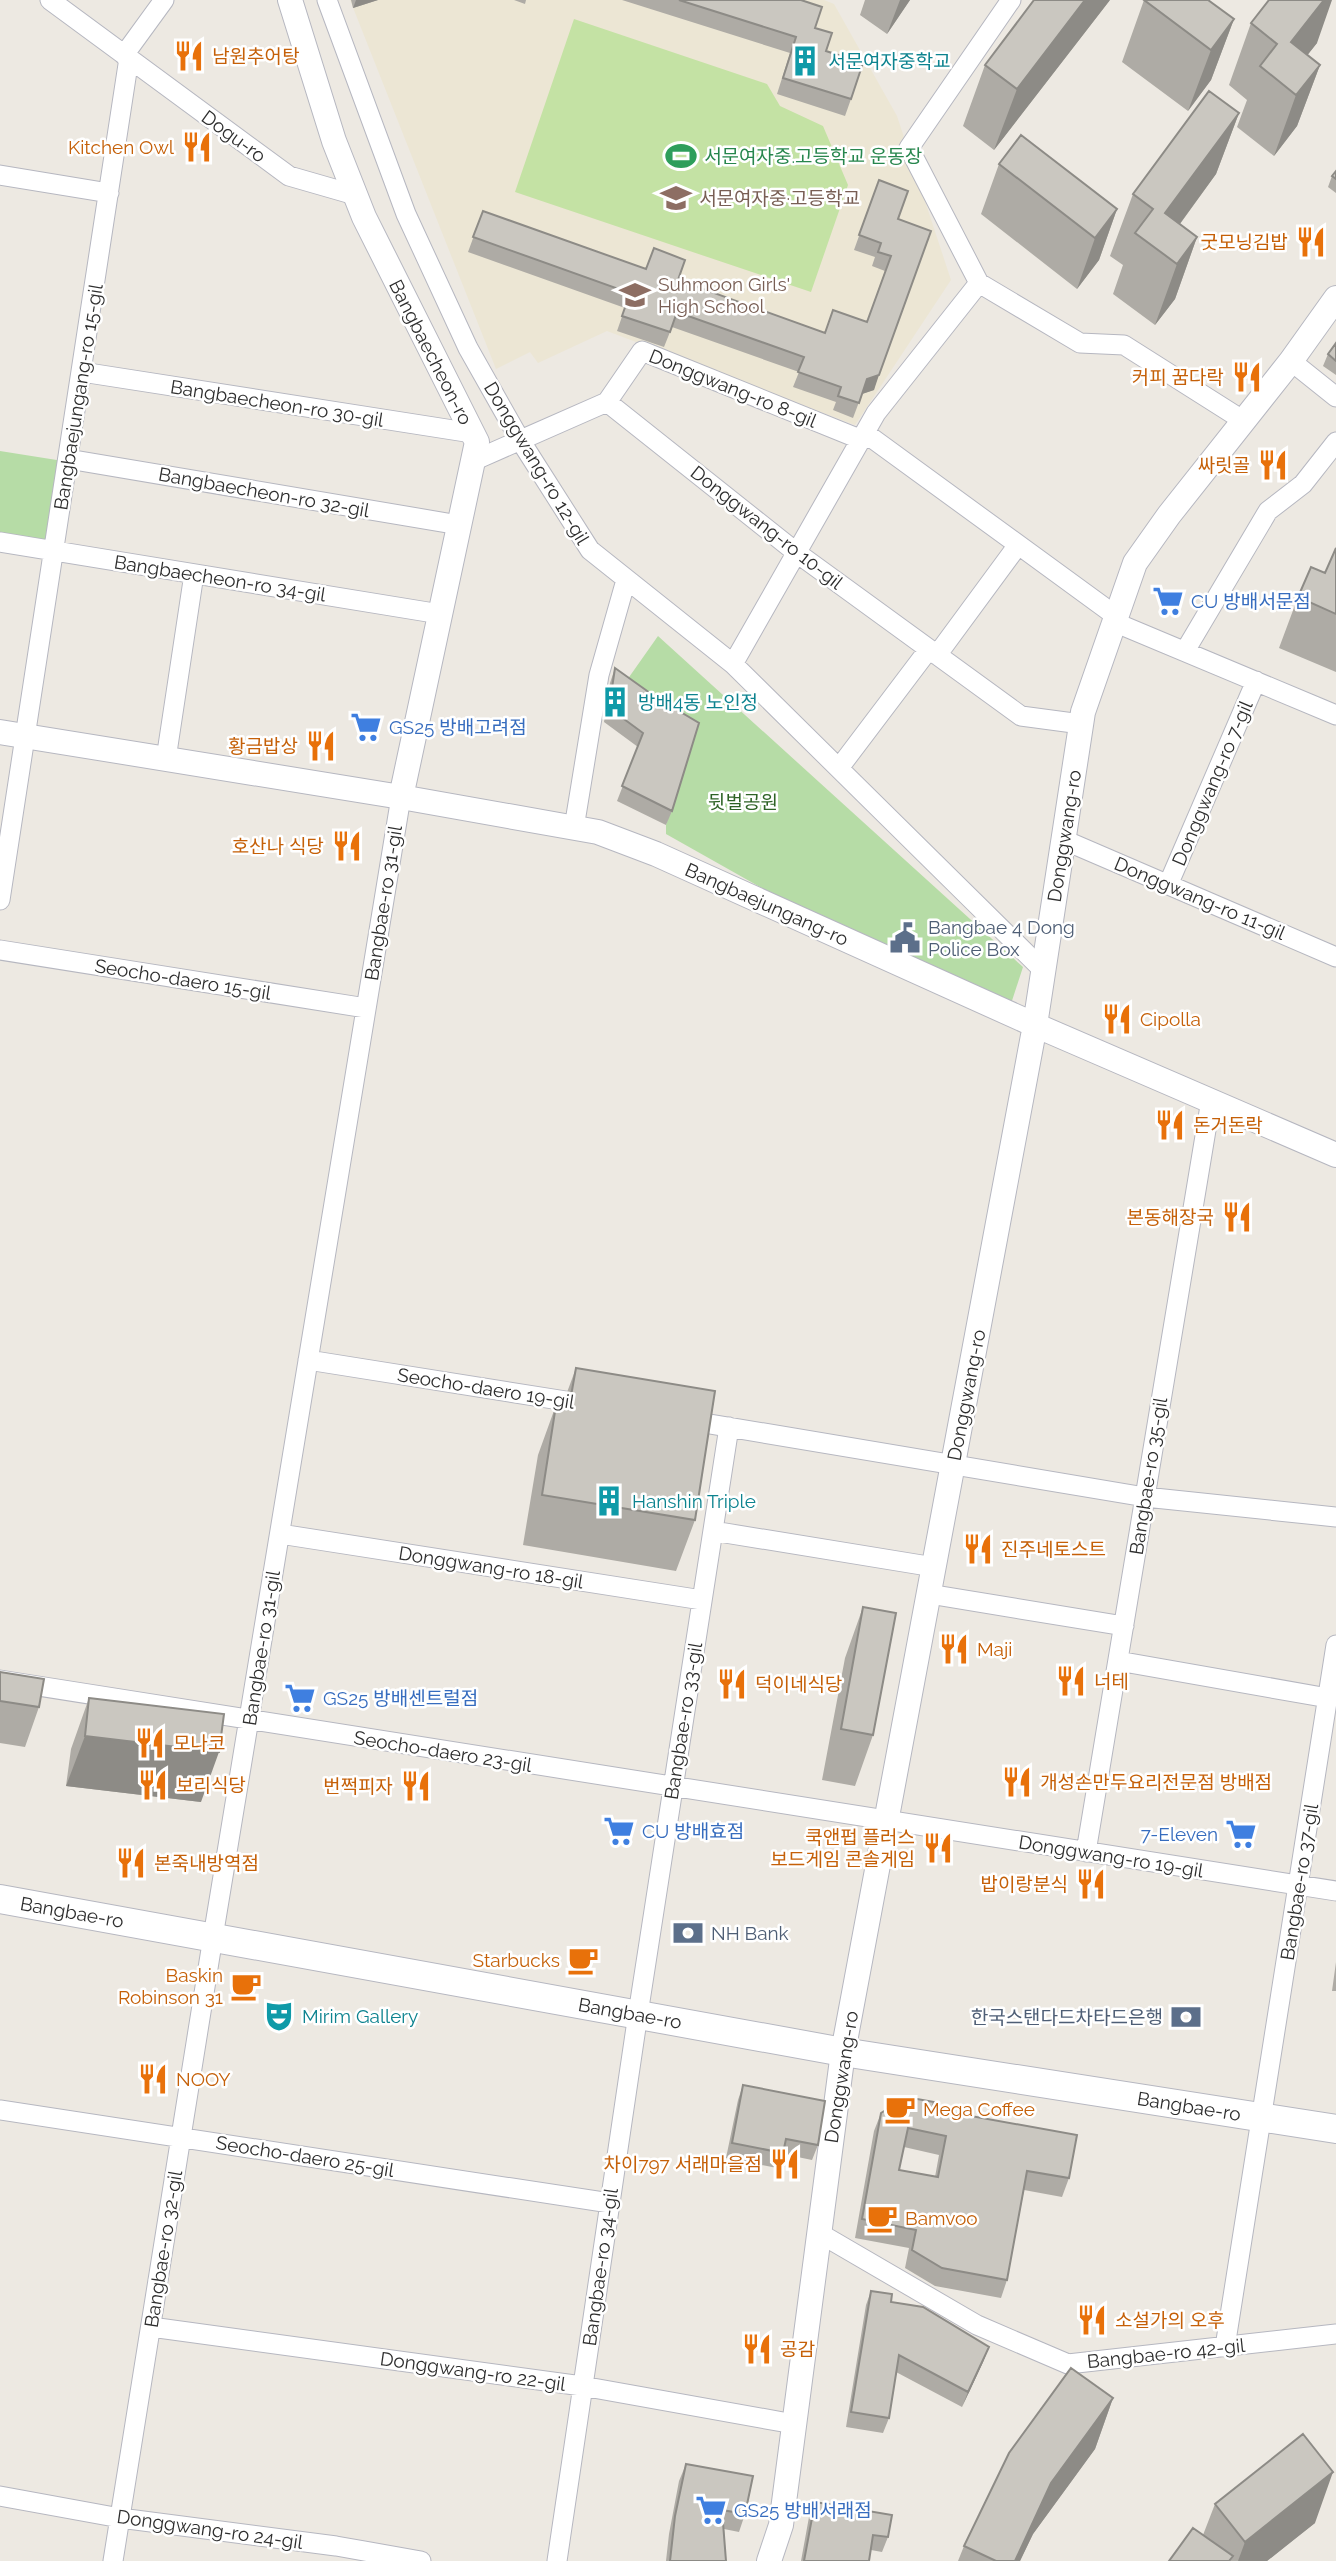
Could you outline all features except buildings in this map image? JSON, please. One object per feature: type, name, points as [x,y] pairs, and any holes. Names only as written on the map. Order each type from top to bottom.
[{"type":"main road","name":"Bangbae-ro","points":[[0,1899],[843,2052],[1336,2129]]},
{"type":"street","name":"Dogu-ro","points":[[50,0],[289,176],[355,195]]},
{"type":"street","points":[[127,56],[164,0]]},
{"type":"street","name":"Bangbaecheon-ro","points":[[290,0],[334,141],[364,217],[477,442],[401,797]]},
{"type":"street","name":"Donggwang-ro 12-gil","points":[[327,0],[406,214],[468,348],[520,440],[590,550],[733,664],[1043,970]]},
{"type":"street","points":[[1011,0],[909,148],[979,283],[1080,343],[1124,345],[1244,421]]},
{"type":"street","name":"Bangbaejungang-ro 15-gil","points":[[0,900],[109,193],[127,56]]},
{"type":"street","points":[[0,176],[109,193]]},
{"type":"street","points":[[733,664],[876,413],[979,283]]},
{"type":"street","name":"Donggwang-ro","points":[[769,2561],[780,2525],[843,2052],[1035,1025],[1083,712],[1135,563],[1291,361],[1336,298]]},
{"type":"street","name":"Donggwang-ro 8-gil","points":[[607,402],[642,351],[863,436],[1018,545],[1115,619]]},
{"type":"street","points":[[1291,361],[1336,397]]},
{"type":"street","name":"Bangbaecheon-ro 30-gil","points":[[82,372],[472,433]]},
{"type":"street","points":[[472,461],[607,402]]},
{"type":"street","name":"Donggwang-ro 10-gil","points":[[607,402],[797,553],[1021,716],[1081,724]]},
{"type":"street","points":[[1185,651],[1268,511],[1303,484],[1336,442]]},
{"type":"street","name":"Bangbaecheon-ro 32-gil","points":[[68,459],[459,525]]},
{"type":"street","name":"Bangbaecheon-ro 34-gil","points":[[0,542],[440,614]]},
{"type":"street","points":[[839,768],[1018,545]]},
{"type":"street","points":[[166,759],[194,574]]},
{"type":"street","points":[[574,828],[599,675],[626,580]]},
{"type":"street","name":"Donggwang-ro 7-gil","points":[[1115,619],[1336,715]]},
{"type":"street","name":"Donggwang-ro 7-gil","points":[[1168,885],[1256,681]]},
{"type":"street","name":"Bangbaejungang-ro","points":[[0,732],[598,832],[656,854],[1035,1025],[1336,1155]]},
{"type":"street","name":"Bangbae-ro 31-gil","points":[[213,1937],[401,797]]},
{"type":"street","name":"Donggwang-ro 11-gil","points":[[1063,840],[1336,957]]},
{"type":"street","name":"Seocho-daero 15-gil","points":[[0,950],[366,1008]]},
{"type":"street","name":"Bangbae-ro 35-gil","points":[[1086,1852],[1211,1100]]},
{"type":"street","name":"Seocho-daero 19-gil","points":[[308,1360],[604,1407]]},
{"type":"street","points":[[666,1417],[1145,1497],[1336,1517]]},
{"type":"street","name":"Bangbae-ro 33-gil","points":[[638,2014],[729,1427]]},
{"type":"street","points":[[713,1531],[934,1567]]},
{"type":"street","name":"Donggwang-ro 18-gil","points":[[280,1534],[702,1600]]},
{"type":"street","points":[[929,1594],[1124,1626]]},
{"type":"street","name":"Bangbae-ro 37-gil","points":[[1262,2118],[1336,1646]]},
{"type":"street","points":[[1118,1661],[1328,1698]]},
{"type":"street","name":"Seocho-daero 23-gil","points":[[0,1680],[886,1821]]},
{"type":"street","name":"Donggwang-ro 19-gil","points":[[886,1821],[1336,1891]]},
{"type":"street","name":"Bangbae-ro 32-gil","points":[[113,2561],[213,1937]]},
{"type":"street","name":"Bangbae-ro 34-gil","points":[[557,2561],[638,2014]]},
{"type":"street","name":"Seocho-daero 25-gil","points":[[0,2110],[610,2203]]},
{"type":"street","name":"Bangbae-ro","points":[[1225,2347],[1262,2118]]},
{"type":"street","name":"Bangbae-ro 42-gil","points":[[819,2233],[978,2325],[1068,2364],[1336,2334]]},
{"type":"street","name":"Donggwang-ro 22-gil","points":[[150,2327],[582,2386],[794,2424]]},
{"type":"street","name":"Donggwang-ro 24-gil","points":[[0,2496],[120,2518],[336,2546],[421,2561]]},
{"type":"shaded area","name":"서문여자중·고등학교","points":[[350,0],[824,0],[834,4],[897,116],[951,280],[855,425],[607,331],[538,363],[530,352],[496,369]]},
{"type":"green space","name":"서문여자중.고등학교 운동장","points":[[574,19],[767,84],[780,106],[823,126],[848,185],[811,292],[515,192]]},
{"type":"green space","points":[[0,451],[63,461],[48,546],[0,538]]},
{"type":"green space","name":"뒷벌공원","points":[[658,636],[1023,967],[1008,1013],[868,948],[666,834],[666,825],[694,738],[620,690]]},
{"type":"place","name":"남원추어탕","points":[[189,56]]},
{"type":"place","name":"서문여자중학교","points":[[805,61]]},
{"type":"place","name":"Kitchen Owl","points":[[197,147]]},
{"type":"place","name":"서문여자중.고등학교 운동장","points":[[681,156]]},
{"type":"place","name":"서문여자중·고등학교","points":[[676,198]]},
{"type":"place","name":"굿모닝김밥","points":[[1311,242]]},
{"type":"place","name":"Suhmoon Girls' High School","points":[[635,295]]},
{"type":"place","name":"커피 꿈다락","points":[[1247,377]]},
{"type":"place","name":"싸릿골","points":[[1273,465]]},
{"type":"place","name":"CU 방배서문점","points":[[1168,601]]},
{"type":"place","name":"방배4동 노인정","points":[[615,702]]},
{"type":"place","name":"GS25 방배고려점","points":[[366,727]]},
{"type":"place","name":"황금밥상","points":[[321,746]]},
{"type":"place","name":"호산나 식당","points":[[347,846]]},
{"type":"place","name":"Bangbae 4 Dong Police Box","points":[[905,938]]},
{"type":"place","name":"Cipolla","points":[[1117,1019]]},
{"type":"place","name":"돈거돈락","points":[[1170,1125]]},
{"type":"place","name":"본동해장국","points":[[1237,1217]]},
{"type":"place","name":"Hanshin Triple","points":[[609,1501]]},
{"type":"place","name":"진주네토스트","points":[[978,1549]]},
{"type":"place","name":"Maji","points":[[954,1649]]},
{"type":"place","name":"너테","points":[[1071,1681]]},
{"type":"place","name":"덕이네식당","points":[[732,1684]]},
{"type":"place","name":"GS25 방배센트럴점","points":[[300,1698]]},
{"type":"place","name":"모나코","points":[[150,1743]]},
{"type":"place","name":"개성손만두요리전문점 방배점","points":[[1017,1782]]},
{"type":"place","name":"보리식당","points":[[153,1785]]},
{"type":"place","name":"번쩍피자","points":[[416,1786]]},
{"type":"place","name":"CU 방배효점","points":[[619,1831]]},
{"type":"place","name":"7-Eleven","points":[[1241,1834]]},
{"type":"place","name":"쿡앤펍 플러스 보드게임 콘솔게임","points":[[938,1848]]},
{"type":"place","name":"본죽내방역점","points":[[131,1863]]},
{"type":"place","name":"밥이랑분식","points":[[1091,1884]]},
{"type":"place","name":"NH Bank","points":[[688,1933]]},
{"type":"place","name":"Starbucks","points":[[583,1960]]},
{"type":"place","name":"Baskin Robinson 31","points":[[246,1986]]},
{"type":"place","name":"Mirim Gallery","points":[[279,2016]]},
{"type":"place","name":"한국스탠다드차타드은행","points":[[1186,2017]]},
{"type":"place","name":"NOOY","points":[[153,2079]]},
{"type":"place","name":"Mega Coffee","points":[[900,2109]]},
{"type":"place","name":"차이797 서래마을점","points":[[785,2164]]},
{"type":"place","name":"Bamvoo","points":[[882,2218]]},
{"type":"place","name":"소설가의 오후","points":[[1092,2320]]},
{"type":"place","name":"공감","points":[[757,2349]]},
{"type":"place","name":"GS25 방배서래점","points":[[711,2510]]}]
